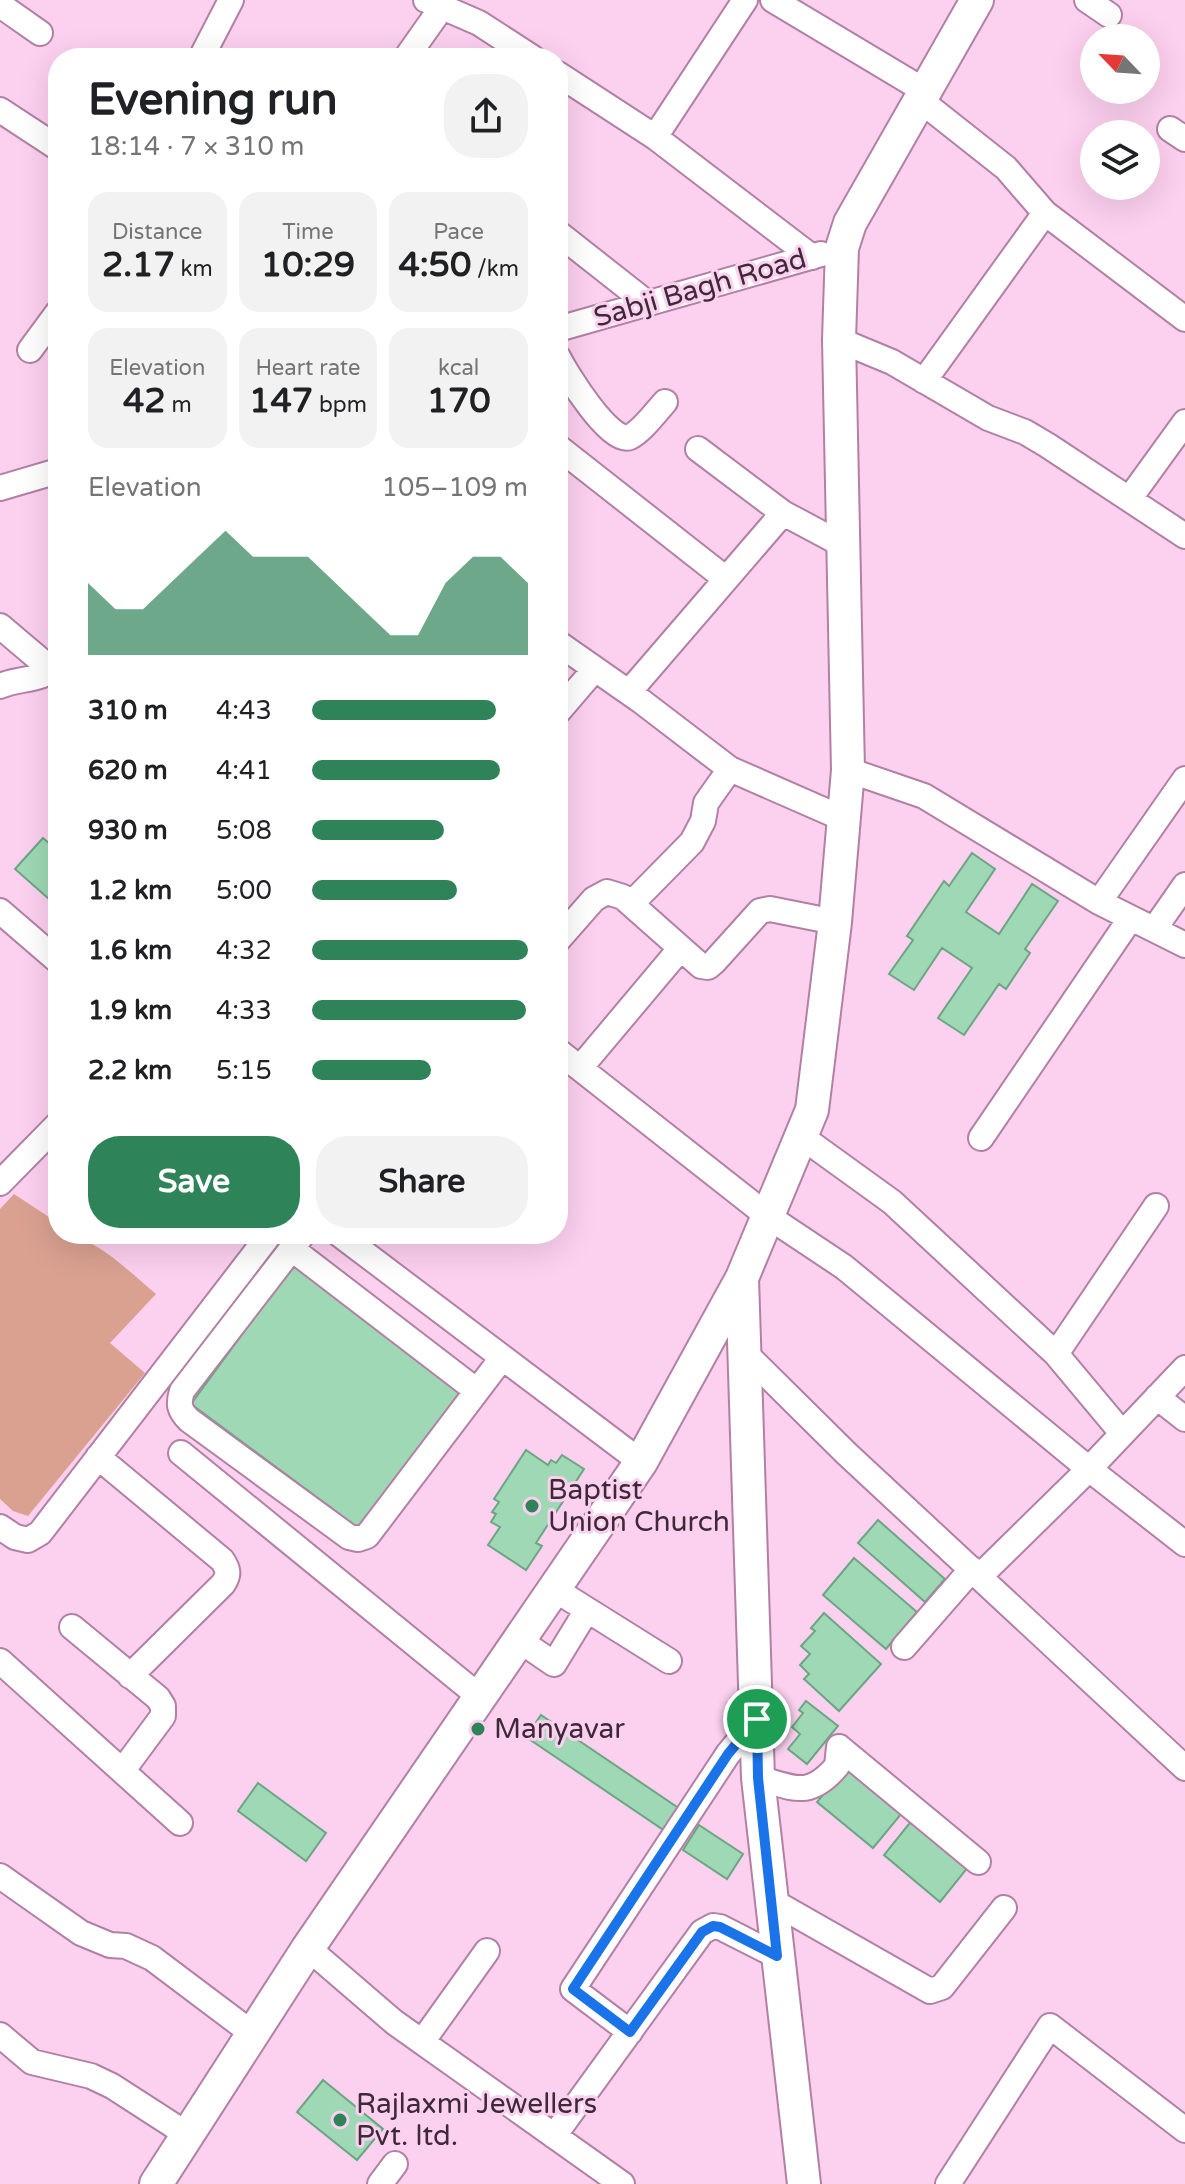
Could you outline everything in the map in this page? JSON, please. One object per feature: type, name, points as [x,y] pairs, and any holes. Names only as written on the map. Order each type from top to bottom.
[{"type":"main road","points":[[156,2184],[308,1948],[641,1462],[742,1278],[802,1137],[812,1110],[817,1083],[848,770],[839,340],[827,252],[850,223],[977,0]]},
{"type":"main road","points":[[742,1278],[758,1778],[804,2184]]},
{"type":"street","points":[[206,48],[231,0]]},
{"type":"street","points":[[655,137],[745,0]]},
{"type":"street","points":[[773,0],[922,95],[1006,168],[1045,213],[1185,319]]},
{"type":"street","points":[[1087,0],[1109,15]]},
{"type":"street","points":[[411,48],[434,3],[479,23],[518,48]]},
{"type":"street","points":[[0,5],[40,33]]},
{"type":"street","points":[[568,80],[827,252]]},
{"type":"street","points":[[0,110],[48,141]]},
{"type":"street","points":[[924,381],[1045,213]]},
{"type":"street","points":[[568,241],[647,303]]},
{"type":"street","name":"Sabji Bagh Road","points":[[568,326],[827,252]]},
{"type":"street","points":[[30,350],[48,326]]},
{"type":"street","points":[[839,340],[892,362],[988,418],[1025,432],[1185,536]]},
{"type":"street","points":[[568,374],[612,432],[622,438],[631,436],[665,402]]},
{"type":"street","points":[[1130,498],[1185,422]]},
{"type":"street","points":[[698,449],[783,513],[843,545]]},
{"type":"street","points":[[568,455],[726,579]]},
{"type":"street","points":[[0,488],[48,474]]},
{"type":"street","points":[[629,692],[783,513]]},
{"type":"street","points":[[0,626],[48,663]]},
{"type":"street","points":[[568,650],[629,692],[730,769],[844,819]]},
{"type":"street","points":[[568,700],[594,670]]},
{"type":"street","points":[[0,686],[40,678],[48,673]]},
{"type":"street","points":[[631,904],[692,842],[703,821],[706,803],[730,769]]},
{"type":"street","points":[[848,770],[924,796],[1099,902],[1185,945]]},
{"type":"street","points":[[1099,902],[1185,779]]},
{"type":"street","points":[[1155,928],[1185,885]]},
{"type":"street","points":[[568,929],[594,899],[607,892],[623,897],[694,963],[708,967],[760,911],[770,909],[835,922]]},
{"type":"street","points":[[0,911],[48,952]]},
{"type":"street","points":[[981,1138],[1130,919]]},
{"type":"street","points":[[580,1068],[680,949]]},
{"type":"street","points":[[568,1059],[769,1217],[844,1267],[1185,1544]]},
{"type":"street","points":[[0,1183],[48,1134]]},
{"type":"street","points":[[802,1137],[892,1202],[1056,1354],[1122,1433]]},
{"type":"street","points":[[1056,1354],[1156,1206]]},
{"type":"street","points":[[0,1527],[15,1537],[28,1540],[40,1533],[262,1244]]},
{"type":"street","points":[[295,1244],[182,1391],[180,1411],[342,1532],[358,1539],[367,1536],[502,1358]]},
{"type":"street","points":[[301,1244],[477,1391]]},
{"type":"street","points":[[352,1244],[641,1462]]},
{"type":"street","points":[[745,1353],[847,1454],[1185,1768]]},
{"type":"street","points":[[904,1647],[976,1572],[1089,1469],[1185,1368]]},
{"type":"street","points":[[1157,1397],[1185,1419]]},
{"type":"street","points":[[181,1453],[480,1697]]},
{"type":"street","points":[[98,1457],[228,1568],[223,1584],[130,1676]]},
{"type":"street","points":[[554,1589],[669,1661]]},
{"type":"street","points":[[519,1640],[554,1664],[587,1610]]},
{"type":"street","points":[[72,1627],[158,1698],[163,1706],[163,1716],[123,1770]]},
{"type":"street","points":[[0,1661],[180,1823]]},
{"type":"street","points":[[630,2032],[573,1989],[728,1754],[757,1719]]},
{"type":"street","points":[[758,1778],[799,1790],[808,1789],[837,1766],[839,1747],[978,1862]]},
{"type":"street","points":[[0,1876],[81,1933],[110,1945],[126,1946],[152,1958],[253,2034]]},
{"type":"street","points":[[772,1901],[930,1991],[942,1987],[1004,1908]]},
{"type":"street","points":[[554,2136],[702,1932],[720,1927],[777,1956]]},
{"type":"street","points":[[308,1948],[394,2022],[622,2184]]},
{"type":"street","points":[[422,2042],[487,1951]]},
{"type":"street","points":[[948,2184],[1050,2026],[1185,2130]]},
{"type":"street","points":[[0,2035],[32,2062],[91,2076],[188,2135]]},
{"type":"street","points":[[380,2184],[395,2164]]},
{"type":"shaded area","points":[[14,1194],[48,1216],[48,1244],[92,1244],[156,1294],[110,1343],[145,1373],[28,1516],[13,1511],[0,1499],[0,1209]]},
{"type":"building","points":[[43,838],[48,842],[48,898],[15,869]]},
{"type":"building","points":[[972,853],[995,869],[966,912],[999,934],[1032,884],[1058,901],[1025,949],[1030,953],[1006,989],[999,984],[964,1035],[938,1018],[972,968],[942,948],[914,990],[889,974],[913,940],[907,936],[944,881],[949,886]]},
{"type":"building","points":[[295,1262],[465,1388],[361,1530],[191,1404]]},
{"type":"building","points":[[526,1450],[548,1465],[551,1460],[556,1463],[562,1455],[584,1469],[536,1543],[542,1546],[526,1570],[488,1545],[500,1527],[491,1522],[496,1514],[492,1512],[499,1502],[494,1499]]},
{"type":"building","points":[[878,1520],[945,1579],[925,1602],[858,1543]]},
{"type":"building","points":[[854,1558],[917,1612],[886,1649],[823,1595]]},
{"type":"building","points":[[824,1613],[881,1664],[839,1711],[804,1679],[809,1674],[800,1665],[810,1654],[801,1646],[815,1631],[811,1628]]},
{"type":"building","points":[[806,1701],[838,1726],[807,1764],[788,1749],[800,1734],[792,1727],[803,1713],[799,1710]]},
{"type":"building","points":[[541,1715],[680,1809],[665,1831],[526,1737]]},
{"type":"building","points":[[851,1761],[907,1807],[873,1848],[817,1802]]},
{"type":"building","points":[[258,1783],[326,1833],[306,1861],[238,1811]]},
{"type":"building","points":[[917,1814],[973,1861],[940,1902],[884,1855]]},
{"type":"building","points":[[699,1825],[743,1854],[727,1879],[683,1850]]},
{"type":"building","name":"Rajlaxmi Jewellers Pvt. ltd.","points":[[323,2080],[383,2129],[357,2160],[297,2112]]},
{"type":"place","name":"Baptist Union Church","points":[[532,1506]]},
{"type":"place","name":"Manyavar","points":[[478,1729]]},
{"type":"place","name":"Rajlaxmi Jewellers Pvt. ltd.","points":[[340,2120]]},
{"type":"route","points":[[757,1719],[758,1778],[777,1956],[720,1927],[708,1928],[702,1932],[630,2032],[573,1989],[728,1754],[757,1719]]}]
